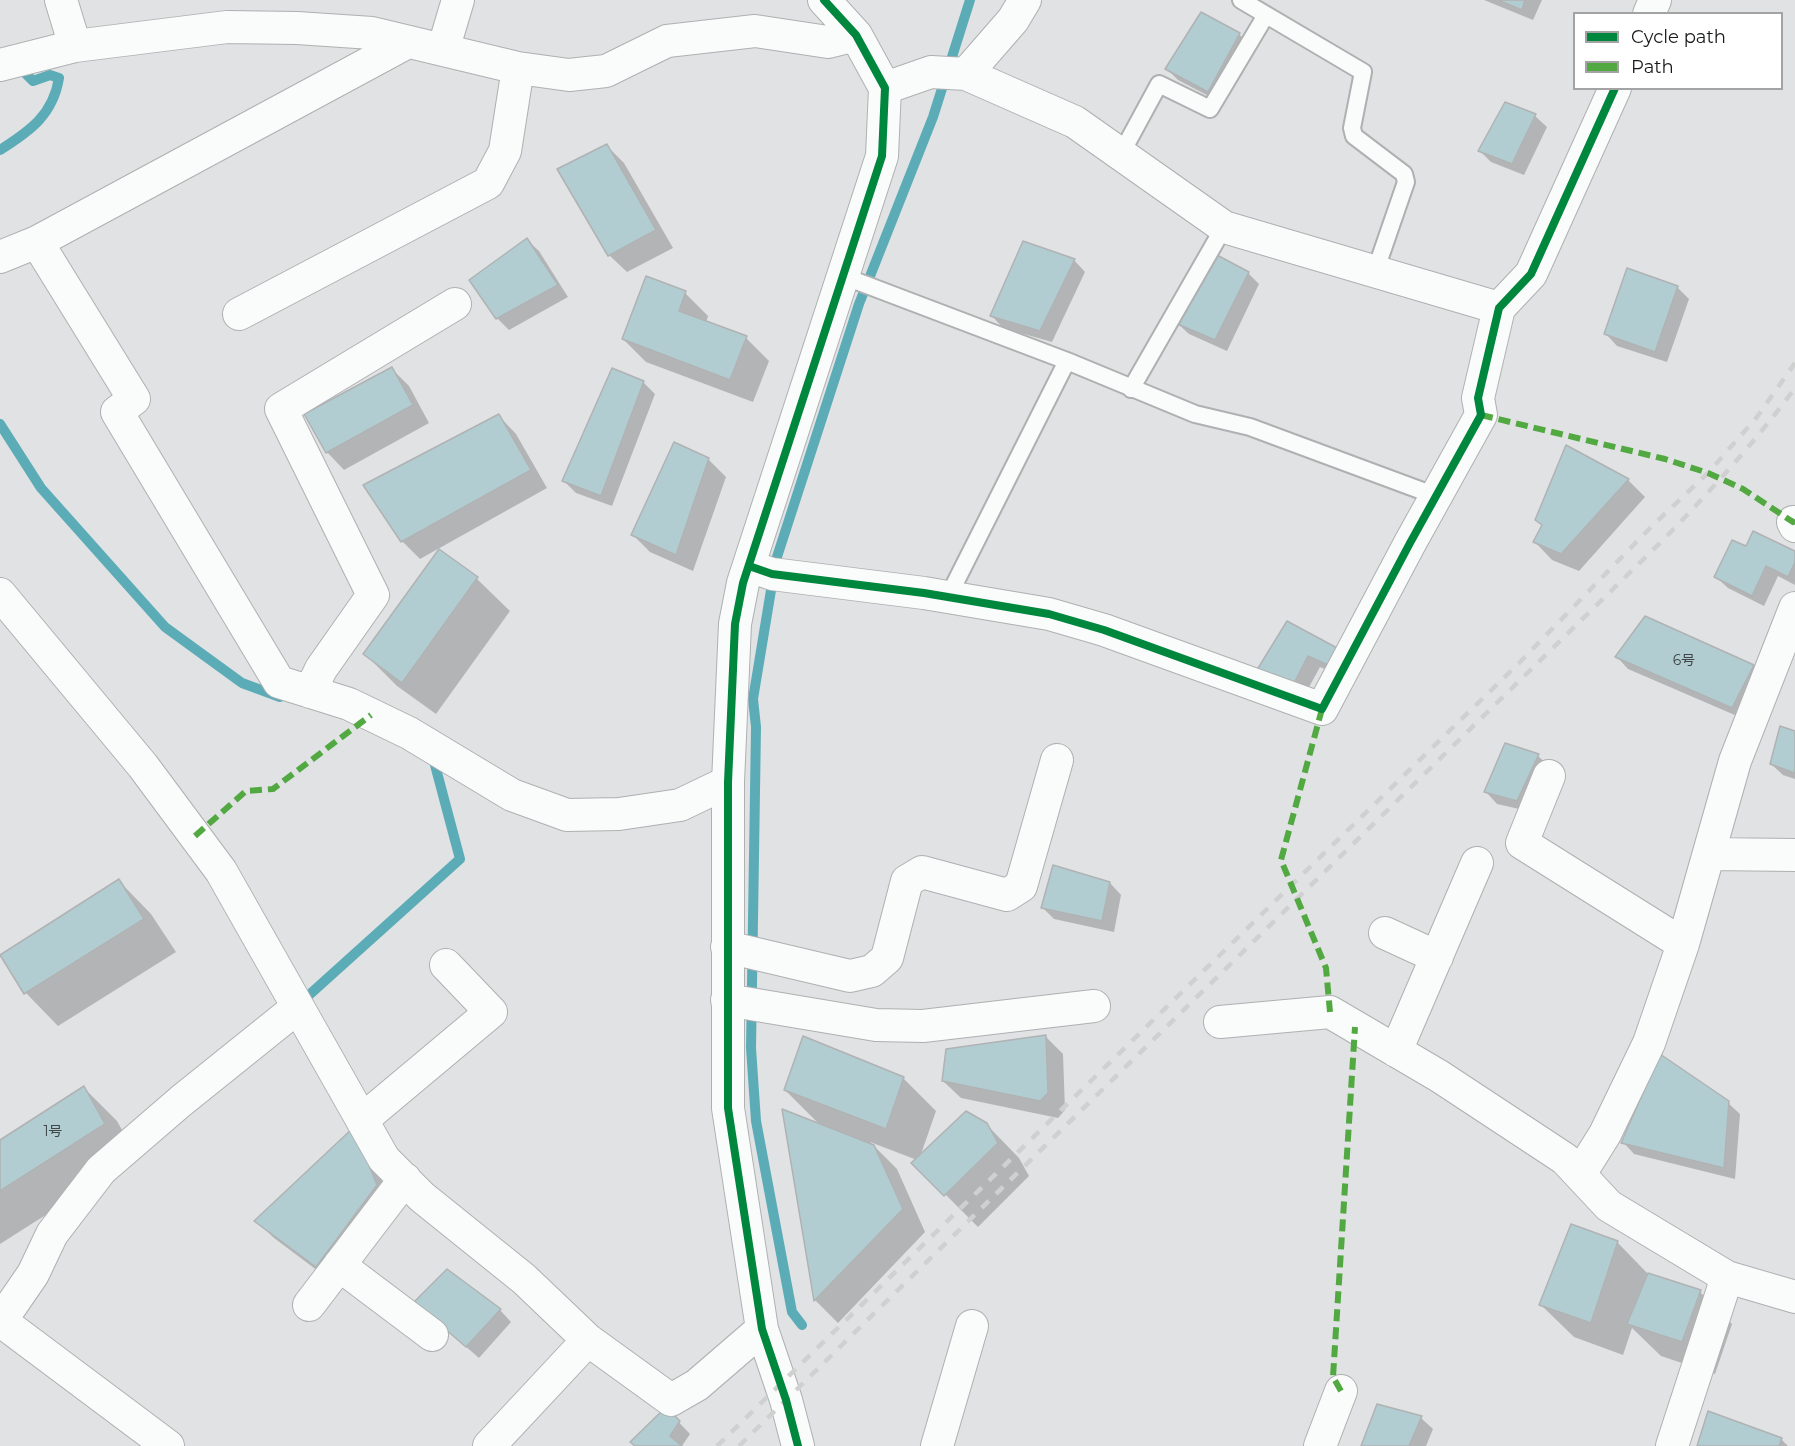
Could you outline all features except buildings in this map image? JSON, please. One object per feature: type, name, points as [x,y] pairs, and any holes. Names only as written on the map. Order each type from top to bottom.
[{"type":"street","points":[[61,0],[75,46]]},
{"type":"street","points":[[443,50],[458,0]]},
{"type":"street","points":[[798,1446],[786,1400],[762,1329],[728,1108],[748,1004],[749,952],[728,782],[735,624],[769,572],[862,284],[882,156],[885,88],[856,35],[824,0]]},
{"type":"street","points":[[956,74],[1013,20],[1025,0]]},
{"type":"street","points":[[0,65],[75,46],[226,27],[297,28],[372,33],[518,68],[569,75],[606,71],[667,41],[755,31],[828,42],[856,35]]},
{"type":"street","points":[[0,257],[37,242],[408,42]]},
{"type":"street","points":[[238,314],[488,183],[505,151],[518,68]]},
{"type":"street","points":[[885,88],[931,72],[956,74],[1075,122],[1224,227],[1499,308]]},
{"type":"street","points":[[769,572],[948,597],[1049,614],[1104,630],[1322,709],[1481,415],[1478,398],[1499,308],[1531,274],[1614,90]]},
{"type":"street","points":[[37,242],[134,399],[117,412],[279,682],[350,704],[409,733],[512,795],[567,814],[619,814],[680,805],[728,782]]},
{"type":"street","points":[[310,692],[321,669],[373,595],[282,409],[455,304]]},
{"type":"street","points":[[0,594],[143,766],[221,871],[384,1159],[422,1197],[524,1279],[588,1340],[671,1400],[697,1385],[762,1329]]},
{"type":"street","points":[[1580,1174],[1605,1134],[1649,1043],[1683,944],[1735,761],[1795,608]]},
{"type":"street","points":[[749,952],[850,976],[872,971],[887,958],[907,881],[922,872],[1007,895],[1021,886],[1057,760]]},
{"type":"street","points":[[1549,776],[1522,843],[1683,944]]},
{"type":"street","points":[[1709,854],[1795,855]]},
{"type":"street","points":[[1396,1051],[1477,863]]},
{"type":"street","points":[[1385,933],[1437,957]]},
{"type":"street","points":[[362,1120],[491,1012],[446,964]]},
{"type":"street","points":[[748,1004],[876,1025],[923,1026],[1094,1006]]},
{"type":"street","points":[[168,1446],[1,1322],[33,1274],[52,1234],[101,1170],[181,1101],[298,1007]]},
{"type":"street","points":[[1220,1022],[1330,1012],[1439,1077],[1565,1159],[1609,1206],[1727,1276],[1795,1297]]},
{"type":"street","points":[[309,1305],[405,1179]]},
{"type":"street","points":[[339,1265],[432,1335]]},
{"type":"street","points":[[1672,1446],[1727,1276]]},
{"type":"street","points":[[938,1446],[972,1326]]},
{"type":"street","points":[[489,1446],[588,1340]]},
{"type":"street","points":[[1320,1446],[1341,1392]]},
{"type":"lane","points":[[1241,0],[1363,72],[1352,128],[1354,136],[1404,174],[1406,182],[1375,272]]},
{"type":"lane","points":[[1121,154],[1160,84],[1210,109],[1266,15]]},
{"type":"lane","points":[[1131,389],[1224,227]]},
{"type":"lane","points":[[862,284],[1067,361],[1195,414],[1250,427],[1436,496]]},
{"type":"lane","points":[[948,597],[1067,361]]},
{"type":"waterway","points":[[802,1325],[792,1312],[756,1121],[751,1048],[756,727],[753,699],[776,560],[859,304],[933,117],[970,0]]},
{"type":"waterway","points":[[0,150],[38,121],[46,112],[56,91],[59,78],[50,75],[33,81],[26,74]]},
{"type":"waterway","points":[[0,424],[41,488],[165,627],[242,683],[280,697]]},
{"type":"waterway","points":[[309,995],[460,859],[435,765]]},
{"type":"railway","points":[[717,1446],[1520,662],[1651,527],[1708,473],[1757,417],[1795,363]]},
{"type":"railway","points":[[739,1446],[1666,537],[1733,464],[1795,388]]},
{"type":"marked path","points":[[1481,415],[1665,459],[1708,473],[1743,489],[1793,522],[1795,519]]},
{"type":"marked path","points":[[1322,709],[1281,860],[1326,968],[1330,1012]]},
{"type":"marked path","points":[[195,836],[246,791],[273,789],[371,715]]},
{"type":"marked path","points":[[1341,1391],[1333,1377],[1355,1027]]},
{"type":"cycle path","points":[[798,1446],[786,1400],[762,1329],[728,1108],[728,782],[735,624],[743,583],[882,156],[885,88],[856,35],[824,0]]},
{"type":"cycle path","points":[[749,566],[772,574],[924,593],[1049,614],[1104,630],[1322,709],[1481,415],[1478,398],[1499,308],[1531,274],[1614,90]]}]
